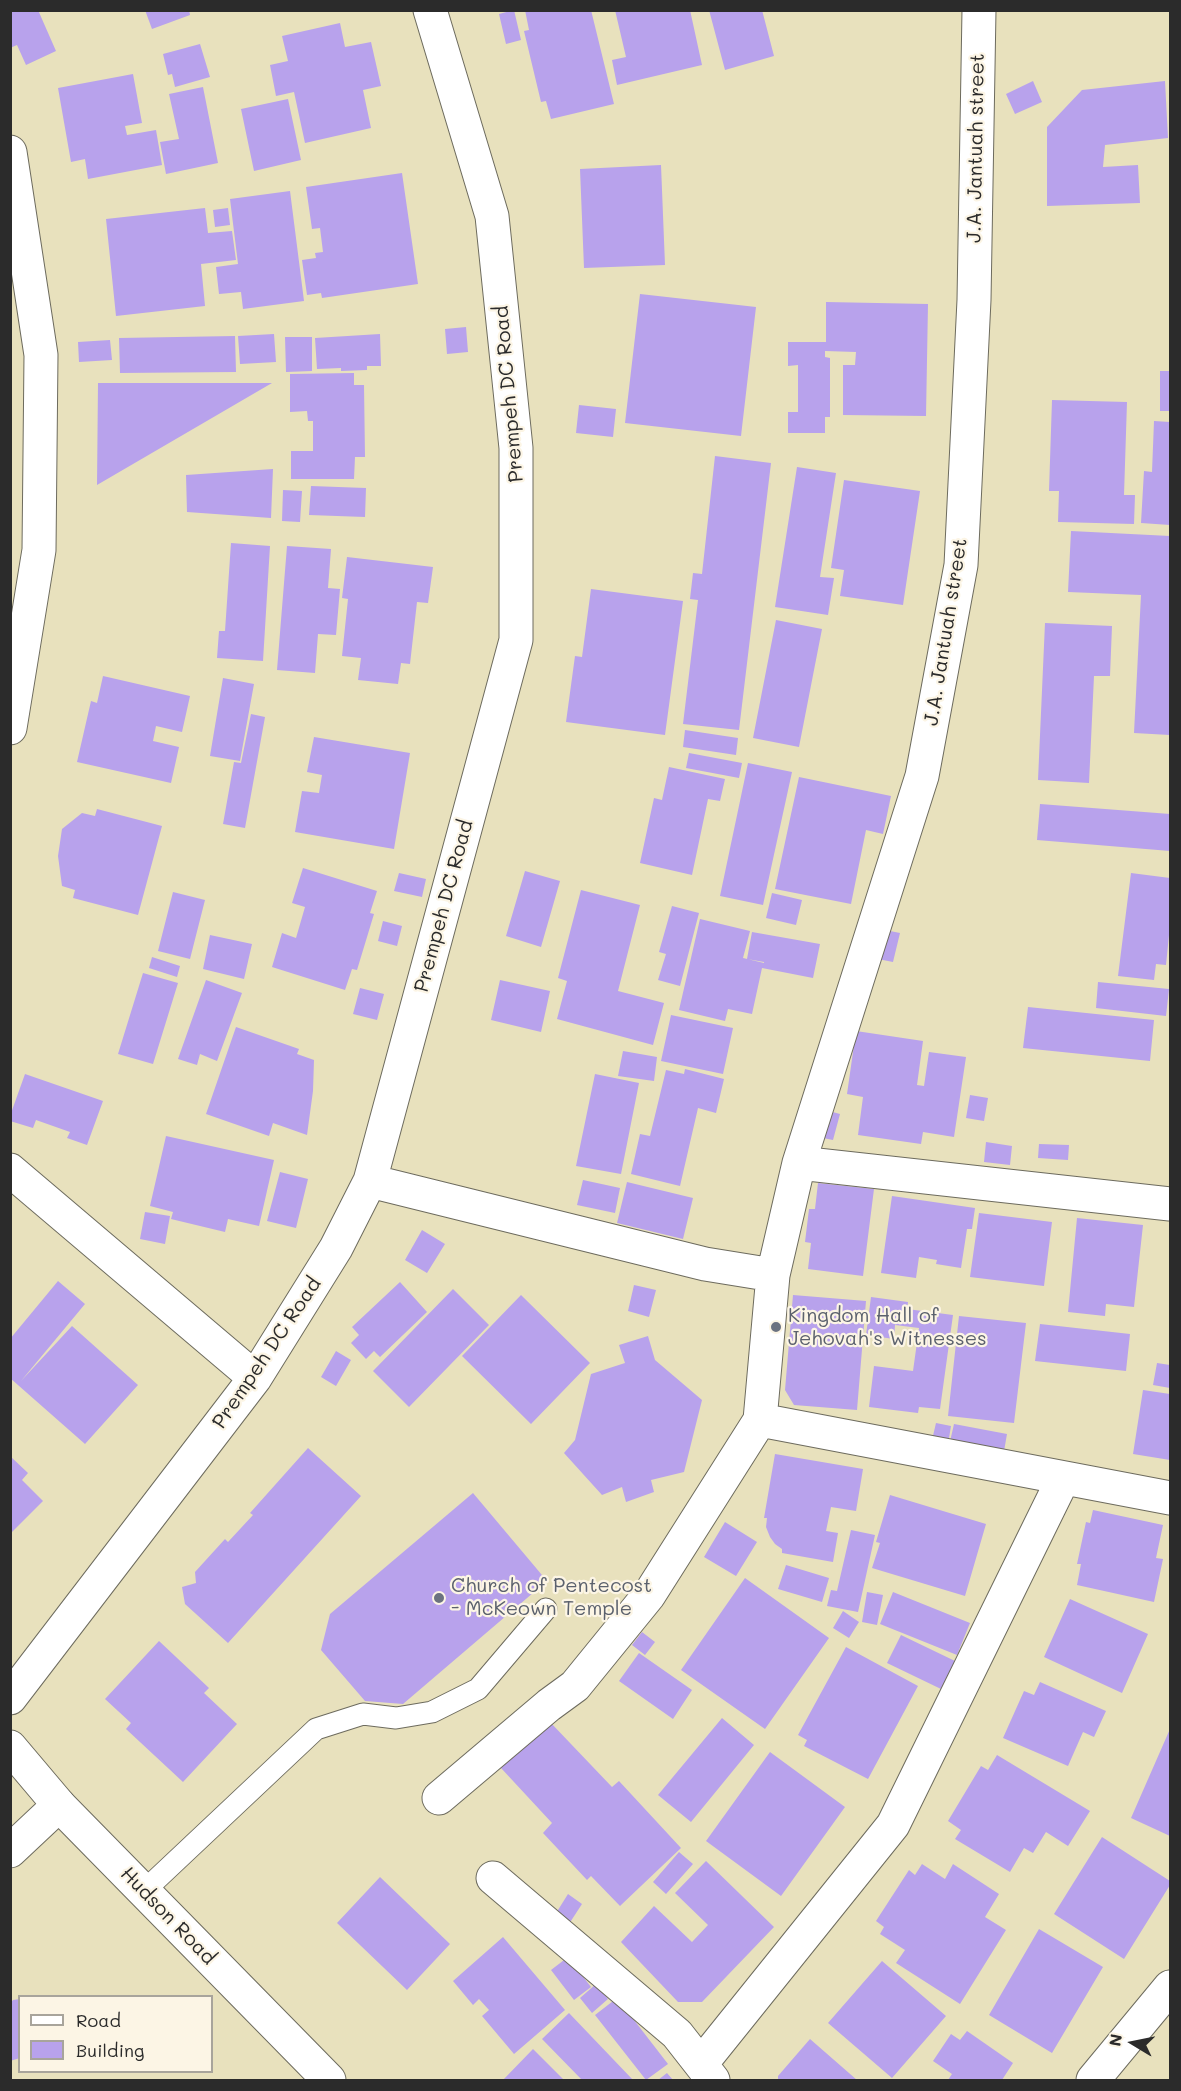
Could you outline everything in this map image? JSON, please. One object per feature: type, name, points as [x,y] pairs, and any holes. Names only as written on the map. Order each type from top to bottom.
[{"type":"street","name":"Prempeh DC Road","points":[[10,1698],[255,1378],[336,1248],[370,1181],[516,640],[516,448],[492,216],[430,10]]},
{"type":"street","name":"J.A. Jantuah street","points":[[760,1420],[773,1275],[799,1163],[922,776],[961,566],[974,300],[979,10]]},
{"type":"street","points":[[10,152],[41,355],[39,550],[10,728]]},
{"type":"street","points":[[799,1163],[1170,1204]]},
{"type":"street","points":[[10,1170],[255,1378]]},
{"type":"street","points":[[370,1181],[705,1264],[773,1275]]},
{"type":"street","points":[[439,1798],[549,1705],[575,1686],[649,1595],[760,1420],[1170,1498]]},
{"type":"street","points":[[493,1878],[676,2034],[707,2072],[893,1825],[1063,1479]]},
{"type":"street","name":"Hudson Road","points":[[10,1747],[59,1804],[329,2080]]},
{"type":"street","points":[[10,1851],[59,1804]]},
{"type":"street","points":[[1093,2080],[1170,1987]]},
{"type":"lane","points":[[144,1891],[316,1729],[363,1714],[396,1718],[432,1712],[478,1689],[546,1609]]},
{"type":"building","points":[[10,10],[38,10],[56,51],[26,65],[17,45],[10,48]]},
{"type":"building","points":[[145,10],[189,10],[190,15],[152,29]]},
{"type":"building","points":[[514,10],[521,40],[506,44],[499,14]]},
{"type":"building","points":[[525,10],[591,10],[614,104],[551,119],[546,101],[541,102],[524,31],[529,30]]},
{"type":"building","points":[[615,10],[690,10],[702,65],[617,85],[612,60],[626,57]]},
{"type":"building","points":[[709,10],[762,10],[774,56],[725,70]]},
{"type":"building","points":[[340,23],[345,47],[371,42],[381,86],[363,90],[371,128],[305,143],[294,92],[276,96],[270,65],[288,61],[282,36]]},
{"type":"building","points":[[200,44],[210,77],[175,87],[172,74],[168,75],[163,54]]},
{"type":"building","points":[[133,74],[142,123],[125,126],[127,135],[156,130],[162,165],[88,179],[85,159],[71,162],[58,88]]},
{"type":"building","points":[[1033,81],[1042,102],[1015,114],[1006,94]]},
{"type":"building","points":[[1165,81],[1168,138],[1105,145],[1103,167],[1138,165],[1140,203],[1047,206],[1047,127],[1082,90]]},
{"type":"building","points":[[203,87],[218,163],[166,174],[160,142],[179,139],[169,94]]},
{"type":"building","points":[[288,99],[301,160],[254,171],[241,109]]},
{"type":"building","points":[[661,165],[665,265],[584,268],[580,169]]},
{"type":"building","points":[[402,173],[418,284],[322,298],[321,293],[307,295],[302,260],[316,258],[315,253],[323,252],[320,228],[312,229],[306,187]]},
{"type":"building","points":[[290,191],[304,301],[243,309],[241,292],[219,294],[216,267],[238,264],[230,199]]},
{"type":"building","points":[[205,208],[208,233],[232,231],[236,260],[201,264],[205,306],[116,316],[106,219]]},
{"type":"building","points":[[228,208],[230,225],[215,227],[213,210]]},
{"type":"building","points":[[640,294],[756,307],[741,436],[625,423]]},
{"type":"building","points":[[826,302],[928,304],[926,416],[843,415],[843,365],[855,365],[856,352],[825,351],[825,357],[830,358],[830,417],[825,417],[825,433],[788,433],[788,412],[798,412],[798,365],[788,366],[788,342],[826,342]]},
{"type":"building","points":[[466,327],[468,352],[447,354],[445,329]]},
{"type":"building","points":[[274,334],[276,362],[240,364],[238,336]]},
{"type":"building","points":[[380,334],[381,366],[367,366],[367,370],[317,369],[315,338]]},
{"type":"building","points":[[235,336],[236,372],[120,373],[119,338]]},
{"type":"building","points":[[285,337],[312,337],[312,371],[286,372]]},
{"type":"building","points":[[110,340],[112,360],[79,362],[78,342]]},
{"type":"building","points":[[1160,371],[1170,371],[1170,411],[1160,411]]},
{"type":"building","points":[[354,373],[354,385],[364,385],[365,457],[355,457],[354,479],[291,479],[291,451],[313,451],[313,421],[308,421],[307,411],[290,412],[290,374]]},
{"type":"building","points":[[98,383],[272,383],[97,485]]},
{"type":"building","points":[[1052,400],[1127,402],[1124,495],[1135,495],[1134,524],[1058,522],[1059,491],[1049,491]]},
{"type":"building","points":[[579,405],[616,409],[613,437],[576,433]]},
{"type":"building","points":[[1154,421],[1170,422],[1170,525],[1141,523],[1144,471],[1152,472]]},
{"type":"building","points":[[715,456],[771,463],[739,730],[683,724],[698,600],[690,599],[693,573],[702,574]]},
{"type":"building","points":[[797,467],[836,473],[820,577],[834,578],[828,615],[775,607]]},
{"type":"building","points":[[273,469],[271,518],[187,512],[186,475]]},
{"type":"building","points":[[844,480],[920,491],[903,605],[840,596],[844,570],[831,568]]},
{"type":"building","points":[[311,486],[366,488],[365,517],[309,515]]},
{"type":"building","points":[[283,490],[302,491],[300,522],[282,521]]},
{"type":"building","points":[[1071,531],[1170,536],[1170,735],[1134,733],[1141,595],[1068,592]]},
{"type":"building","points":[[231,543],[270,546],[263,661],[217,658],[219,631],[225,631]]},
{"type":"building","points":[[287,546],[331,549],[328,588],[340,589],[336,635],[318,634],[315,673],[277,670]]},
{"type":"building","points":[[347,557],[433,567],[428,603],[417,602],[410,664],[401,663],[398,684],[358,680],[361,658],[342,656],[348,599],[342,598]]},
{"type":"building","points":[[591,589],[683,601],[665,735],[566,722],[575,656],[582,657]]},
{"type":"building","points":[[776,620],[822,629],[799,747],[753,738]]},
{"type":"building","points":[[1045,623],[1112,626],[1110,676],[1094,676],[1089,783],[1038,780]]},
{"type":"building","points":[[103,676],[190,696],[182,732],[156,726],[153,741],[179,747],[171,783],[77,762],[91,701],[97,703]]},
{"type":"building","points":[[223,678],[254,684],[240,761],[210,756]]},
{"type":"building","points":[[251,714],[265,717],[245,828],[223,824],[234,762],[241,763]]},
{"type":"building","points":[[685,730],[738,738],[736,755],[683,747]]},
{"type":"building","points":[[314,737],[410,753],[394,849],[295,832],[302,791],[319,793],[322,775],[307,772]]},
{"type":"building","points":[[689,753],[742,763],[739,778],[686,768]]},
{"type":"building","points":[[748,763],[792,772],[763,905],[720,896]]},
{"type":"building","points":[[669,767],[725,779],[720,801],[708,799],[692,875],[640,863],[654,798],[662,800]]},
{"type":"building","points":[[799,777],[891,796],[883,834],[866,830],[851,904],[775,889]]},
{"type":"building","points":[[1040,804],[1170,814],[1170,851],[1037,840]]},
{"type":"building","points":[[97,809],[162,826],[138,915],[73,898],[75,890],[62,886],[58,856],[62,829],[82,813],[95,816]]},
{"type":"building","points":[[303,868],[377,891],[370,913],[374,914],[357,970],[352,969],[345,990],[272,967],[282,933],[296,938],[305,907],[292,903]]},
{"type":"building","points":[[525,871],[560,881],[541,947],[506,936]]},
{"type":"building","points":[[399,873],[426,879],[422,897],[394,891]]},
{"type":"building","points":[[1131,873],[1170,878],[1170,925],[1166,965],[1156,964],[1154,980],[1118,976]]},
{"type":"building","points":[[581,890],[640,905],[618,991],[664,1003],[653,1045],[557,1019],[567,981],[558,978]]},
{"type":"building","points":[[173,892],[205,900],[190,959],[158,951]]},
{"type":"building","points":[[772,893],[802,900],[796,925],[766,918]]},
{"type":"building","points":[[672,906],[699,913],[680,986],[658,980],[666,954],[659,952]]},
{"type":"building","points":[[700,919],[750,931],[743,958],[747,959],[752,932],[820,944],[813,978],[762,968],[752,1014],[728,1009],[725,1021],[679,1010]]},
{"type":"building","points":[[383,921],[402,926],[397,946],[378,941]]},
{"type":"building","points":[[880,929],[900,933],[893,962],[873,958]]},
{"type":"building","points":[[210,935],[252,944],[244,979],[203,969]]},
{"type":"building","points":[[152,957],[180,966],[177,977],[149,968]]},
{"type":"building","points":[[143,973],[178,983],[153,1064],[118,1054]]},
{"type":"building","points":[[206,980],[242,993],[217,1061],[200,1054],[197,1065],[178,1059]]},
{"type":"building","points":[[500,980],[550,991],[541,1032],[491,1020]]},
{"type":"building","points":[[1098,982],[1169,989],[1166,1016],[1096,1008]]},
{"type":"building","points":[[360,988],[384,994],[377,1020],[353,1014]]},
{"type":"building","points":[[1028,1007],[1154,1020],[1150,1061],[1023,1048]]},
{"type":"building","points":[[671,1015],[733,1028],[723,1074],[661,1061]]},
{"type":"building","points":[[236,1027],[299,1049],[297,1054],[314,1060],[313,1091],[307,1135],[273,1123],[269,1136],[206,1114]]},
{"type":"building","points":[[856,1031],[923,1041],[917,1085],[924,1086],[929,1052],[966,1057],[954,1137],[923,1132],[921,1144],[858,1135],[863,1097],[847,1094]]},
{"type":"building","points":[[623,1051],[657,1057],[654,1081],[618,1076]]},
{"type":"building","points":[[685,1069],[724,1079],[716,1113],[698,1108],[680,1186],[631,1174],[640,1134],[650,1136],[666,1070],[684,1074]]},
{"type":"building","points":[[25,1074],[103,1101],[87,1145],[67,1138],[70,1132],[36,1120],[33,1128],[10,1121]]},
{"type":"building","points":[[595,1074],[639,1083],[621,1174],[576,1166]]},
{"type":"building","points":[[970,1095],[988,1098],[984,1121],[966,1118]]},
{"type":"building","points":[[825,1110],[840,1114],[833,1140],[818,1137]]},
{"type":"building","points":[[166,1136],[274,1160],[259,1226],[228,1219],[225,1232],[171,1219],[173,1212],[150,1206]]},
{"type":"building","points":[[986,1142],[1012,1146],[1010,1165],[984,1162]]},
{"type":"building","points":[[1039,1144],[1069,1145],[1068,1160],[1038,1158]]},
{"type":"building","points":[[280,1172],[308,1179],[296,1228],[267,1221]]},
{"type":"building","points":[[583,1180],[620,1188],[615,1213],[577,1205]]},
{"type":"building","points":[[627,1182],[693,1198],[683,1239],[617,1223]]},
{"type":"building","points":[[818,1183],[874,1189],[863,1276],[808,1269],[811,1243],[805,1242],[809,1209],[815,1209]]},
{"type":"building","points":[[892,1196],[975,1208],[972,1229],[967,1229],[961,1268],[936,1264],[937,1260],[919,1257],[916,1278],[881,1273]]},
{"type":"building","points":[[145,1212],[170,1216],[165,1244],[140,1239]]},
{"type":"building","points":[[979,1213],[1052,1222],[1044,1286],[970,1277]]},
{"type":"building","points":[[1077,1218],[1143,1225],[1134,1307],[1106,1304],[1105,1316],[1068,1312]]},
{"type":"building","points":[[422,1230],[445,1244],[427,1273],[405,1260]]},
{"type":"building","points":[[58,1281],[85,1304],[21,1381],[72,1326],[138,1385],[85,1444],[10,1378],[10,1339]]},
{"type":"building","points":[[400,1282],[427,1312],[380,1357],[374,1351],[366,1359],[351,1343],[359,1335],[352,1327]]},
{"type":"building","points":[[634,1285],[656,1290],[649,1317],[628,1311]]},
{"type":"building","points":[[453,1289],[489,1325],[409,1407],[373,1371]]},
{"type":"building","points":[[521,1295],[590,1363],[531,1424],[462,1356]]},
{"type":"building","points":[[793,1295],[866,1301],[857,1410],[794,1405],[785,1390]]},
{"type":"building","points":[[871,1297],[908,1302],[907,1309],[953,1315],[940,1409],[919,1407],[918,1413],[869,1407],[874,1366],[913,1371],[919,1328],[895,1325],[894,1339],[866,1335]]},
{"type":"building","points":[[959,1316],[1026,1323],[1014,1423],[948,1416]]},
{"type":"building","points":[[1040,1324],[1130,1334],[1126,1371],[1035,1361]]},
{"type":"building","points":[[648,1336],[655,1360],[702,1400],[684,1472],[651,1480],[654,1492],[626,1502],[622,1487],[602,1495],[564,1453],[575,1440],[591,1374],[625,1363],[619,1345]]},
{"type":"building","points":[[336,1351],[351,1360],[336,1386],[321,1377]]},
{"type":"building","points":[[1157,1363],[1170,1365],[1170,1388],[1153,1385]]},
{"type":"building","points":[[1143,1390],[1170,1394],[1170,1460],[1133,1454]]},
{"type":"building","points":[[936,1423],[951,1426],[948,1444],[932,1440]]},
{"type":"building","points":[[954,1424],[1007,1434],[1003,1457],[949,1446]]},
{"type":"building","points":[[308,1448],[361,1496],[228,1643],[185,1604],[182,1587],[196,1583],[195,1572],[225,1539],[228,1542],[253,1515],[250,1513]]},
{"type":"building","points":[[775,1454],[863,1469],[856,1511],[831,1507],[826,1531],[838,1533],[833,1562],[782,1553],[782,1549],[770,1537],[766,1527],[767,1518],[764,1518]]},
{"type":"building","points":[[10,1456],[28,1473],[22,1480],[43,1501],[10,1534]]},
{"type":"building","name":"Church of Pentecost - McKeown Temple","points":[[473,1493],[547,1581],[403,1704],[365,1701],[321,1650],[330,1614]]},
{"type":"building","points":[[890,1495],[986,1524],[965,1596],[872,1568],[880,1543],[876,1542]]},
{"type":"building","points":[[1093,1510],[1163,1525],[1156,1558],[1163,1559],[1154,1602],[1077,1585],[1081,1564],[1077,1564],[1086,1522],[1090,1523]]},
{"type":"building","points":[[725,1522],[757,1542],[736,1576],[704,1557]]},
{"type":"building","points":[[851,1530],[875,1535],[858,1612],[827,1606],[831,1590],[837,1591]]},
{"type":"building","points":[[786,1565],[829,1578],[822,1602],[778,1589]]},
{"type":"building","points":[[745,1578],[829,1638],[765,1729],[681,1670]]},
{"type":"building","points":[[867,1592],[883,1595],[877,1625],[862,1622]]},
{"type":"building","points":[[893,1592],[970,1623],[957,1655],[880,1624]]},
{"type":"building","points":[[1070,1599],[1148,1634],[1122,1693],[1044,1657]]},
{"type":"building","points":[[843,1611],[859,1622],[849,1638],[833,1628]]},
{"type":"building","points":[[642,1632],[655,1642],[645,1655],[632,1645]]},
{"type":"building","points":[[901,1635],[955,1661],[941,1689],[887,1663]]},
{"type":"building","points":[[159,1641],[209,1688],[204,1693],[237,1724],[183,1782],[126,1729],[131,1723],[105,1699]]},
{"type":"building","points":[[846,1647],[918,1686],[868,1779],[804,1746],[807,1740],[798,1735]]},
{"type":"building","points":[[639,1653],[692,1690],[673,1719],[619,1681]]},
{"type":"building","points":[[1040,1682],[1106,1711],[1094,1737],[1083,1732],[1068,1766],[1003,1738],[1024,1691],[1034,1695]]},
{"type":"building","points":[[722,1718],[754,1745],[691,1822],[658,1795]]},
{"type":"building","points":[[550,1722],[612,1787],[619,1781],[681,1848],[620,1906],[591,1876],[587,1880],[543,1833],[552,1823],[501,1768]]},
{"type":"building","points":[[1170,1729],[1170,1836],[1131,1818]]},
{"type":"building","points":[[770,1752],[845,1807],[781,1896],[706,1841]]},
{"type":"building","points":[[997,1755],[1090,1811],[1068,1846],[1046,1832],[1033,1853],[1024,1848],[1010,1872],[955,1839],[961,1830],[948,1821],[981,1766],[988,1770]]},
{"type":"building","points":[[1102,1837],[1170,1881],[1170,1885],[1124,1959],[1054,1914]]},
{"type":"building","points":[[679,1852],[693,1864],[666,1894],[653,1882]]},
{"type":"building","points":[[706,1861],[774,1927],[702,2002],[678,2002],[621,1942],[654,1906],[692,1942],[708,1925],[675,1893]]},
{"type":"building","points":[[922,1864],[945,1879],[953,1864],[999,1894],[985,1917],[1006,1930],[960,2004],[896,1963],[905,1950],[880,1934],[884,1927],[876,1921],[909,1870],[915,1875]]},
{"type":"building","points":[[380,1877],[450,1944],[407,1990],[337,1923]]},
{"type":"building","points":[[568,1894],[582,1904],[567,1927],[553,1918]]},
{"type":"building","points":[[1039,1929],[1103,1967],[1052,2053],[989,2015]]},
{"type":"building","points":[[503,1937],[565,2010],[514,2054],[482,2016],[489,2010],[479,1999],[473,2005],[453,1981]]},
{"type":"building","points":[[568,1957],[591,1987],[574,2000],[551,1970]]},
{"type":"building","points":[[882,1961],[946,2016],[892,2078],[828,2023]]},
{"type":"building","points":[[596,1984],[608,1999],[592,2013],[580,1998]]},
{"type":"building","points":[[617,1998],[668,2064],[646,2080],[595,2015]]},
{"type":"building","points":[[18,1999],[18,2059],[10,2061],[10,2004],[13,2000]]},
{"type":"building","points":[[569,2013],[633,2080],[582,2080],[542,2039]]},
{"type":"building","points":[[967,2031],[1013,2063],[1002,2080],[948,2080],[952,2074],[933,2061],[951,2034],[960,2040]]},
{"type":"building","points":[[810,2039],[857,2080],[778,2080],[778,2076]]},
{"type":"building","points":[[533,2049],[564,2080],[503,2080]]},
{"type":"building","points":[[667,2073],[673,2080],[658,2080]]},
{"type":"place","name":"Kingdom Hall of Jehovah's Witnesses","points":[[776,1327]]},
{"type":"place","name":"Church of Pentecost - McKeown Temple","points":[[439,1598]]}]
